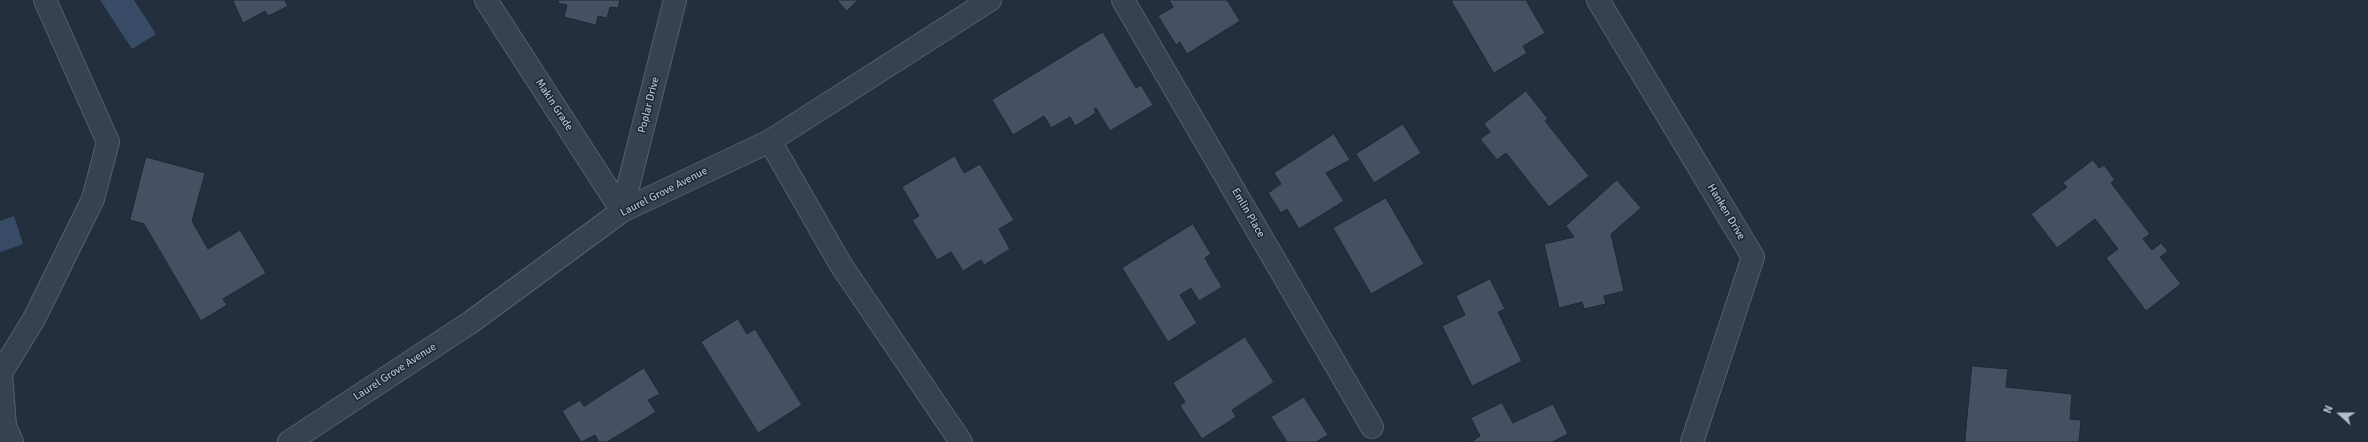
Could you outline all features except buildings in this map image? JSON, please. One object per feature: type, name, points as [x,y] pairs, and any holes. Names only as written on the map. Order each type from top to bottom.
[{"type":"street","points":[[12,442],[5,426],[1,373],[34,320],[94,198],[108,142],[45,0]]},
{"type":"street","name":"Makin Grade","points":[[486,0],[622,211]]},
{"type":"street","name":"Poplar Drive","points":[[622,211],[675,0]]},
{"type":"street","name":"Laurel Grove Avenue","points":[[289,442],[471,322],[622,211],[770,141],[990,0]]},
{"type":"street","name":"Emlin Place","points":[[1123,0],[1372,427]]},
{"type":"street","name":"Hanken Drive","points":[[1598,0],[1753,257],[1692,442]]},
{"type":"street","points":[[770,141],[841,265],[961,442]]},
{"type":"water","points":[[100,0],[134,0],[156,34],[132,49]]},
{"type":"water","points":[[14,216],[23,244],[0,252],[0,221]]}]
